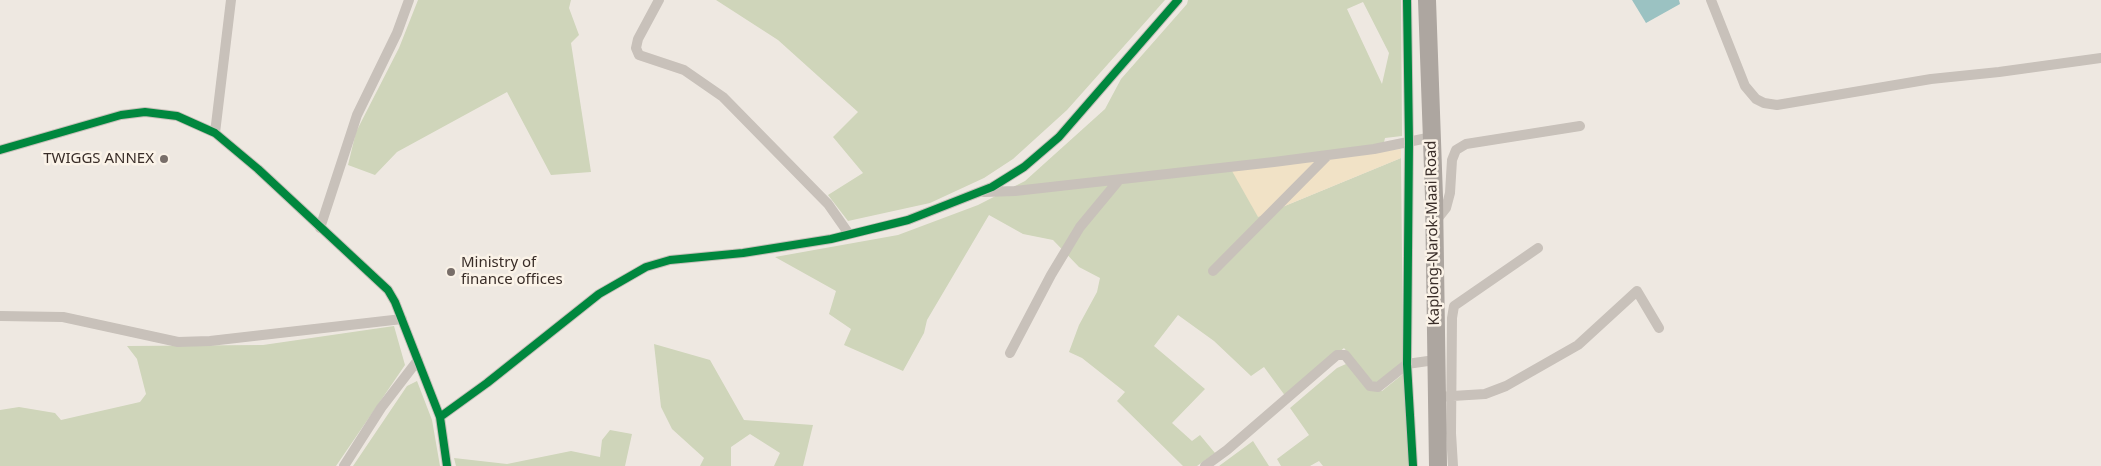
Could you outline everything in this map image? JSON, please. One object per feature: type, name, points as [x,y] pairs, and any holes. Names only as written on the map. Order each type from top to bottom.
[{"type":"highway","name":"Kaplong-Narok-Maai Road","points":[[1427,0],[1434,223],[1435,360],[1444,396],[1438,466]]},
{"type":"street","points":[[215,133],[231,0]]},
{"type":"street","points":[[320,228],[356,115],[397,33],[409,0]]},
{"type":"street","points":[[659,0],[638,39],[636,48],[639,55],[684,70],[723,97],[828,204],[849,234]]},
{"type":"street","points":[[440,417],[487,383],[600,294],[646,268],[670,260],[752,251],[831,239],[908,220],[980,192],[1024,167],[1059,137],[1178,0]]},
{"type":"street","points":[[1407,0],[1409,142],[1407,364],[1413,466]]},
{"type":"street","points":[[1711,0],[1746,86],[1756,99],[1764,103],[1777,105],[1932,78],[1999,72],[2101,58]]},
{"type":"street","points":[[0,150],[121,115],[145,112],[177,116],[215,133],[258,169],[380,282],[396,302],[440,417],[448,466]]},
{"type":"street","points":[[1434,223],[1446,208],[1450,193],[1452,160],[1456,150],[1466,144],[1580,126]]},
{"type":"street","points":[[980,192],[1015,191],[1119,180],[1328,155],[1432,137]]},
{"type":"street","points":[[1213,271],[1328,155]]},
{"type":"street","points":[[1010,353],[1051,275],[1080,227],[1119,180]]},
{"type":"street","points":[[1453,466],[1444,396],[1454,306],[1538,248]]},
{"type":"street","points":[[1444,396],[1485,394],[1506,386],[1564,354],[1634,292],[1639,292],[1659,328]]},
{"type":"street","points":[[0,316],[63,317],[178,342],[210,341],[402,320]]},
{"type":"street","points":[[1205,466],[1227,450],[1337,355],[1345,355],[1370,386],[1378,387],[1407,364],[1435,360]]},
{"type":"street","points":[[344,466],[381,408],[418,360]]},
{"type":"green space","points":[[418,0],[571,0],[569,8],[579,35],[571,43],[591,172],[551,175],[507,92],[397,152],[375,175],[348,165],[356,132],[399,48]]},
{"type":"green space","points":[[716,0],[1165,0],[1067,110],[1013,159],[984,178],[930,203],[848,221],[828,195],[863,173],[833,137],[858,112],[778,40]]},
{"type":"green space","points":[[1188,0],[1401,0],[1402,136],[1385,138],[1382,151],[1258,217],[1401,158],[1403,362],[1378,383],[1373,382],[1344,348],[1286,397],[1264,367],[1251,376],[1214,341],[1178,315],[1154,346],[1205,389],[1172,423],[1192,441],[1200,435],[1215,453],[1197,466],[1183,466],[1117,401],[1125,392],[1082,358],[1069,352],[1079,325],[1097,292],[1100,278],[1079,267],[1053,240],[1023,234],[989,215],[927,320],[924,333],[903,371],[844,345],[851,329],[829,314],[836,291],[775,257],[898,235],[978,205],[1025,181],[1105,109],[1121,79],[1187,4]],"holes":[[[1363,2],[1389,53],[1382,84],[1347,9]]]},
{"type":"green space","points":[[394,326],[405,365],[336,466],[0,466],[0,410],[19,407],[55,413],[61,420],[140,402],[146,394],[137,359],[127,346],[263,345]]},
{"type":"green space","points":[[654,344],[710,360],[744,420],[813,425],[803,466],[774,466],[780,453],[750,434],[731,447],[731,466],[700,466],[704,458],[672,429],[661,407]]},
{"type":"green space","points":[[1346,364],[1372,391],[1382,391],[1403,374],[1409,466],[1323,466],[1319,461],[1310,466],[1281,466],[1277,459],[1309,435],[1290,408],[1337,368]]},
{"type":"green space","points":[[417,381],[432,420],[440,466],[353,466],[407,386]]},
{"type":"green space","points":[[610,430],[632,434],[625,466],[456,466],[454,458],[507,464],[571,451],[600,457],[602,440]]},
{"type":"green space","points":[[1253,441],[1269,466],[1219,466]]},
{"type":"sand","points":[[1401,149],[1401,158],[1258,217],[1232,171]]},
{"type":"water","points":[[1632,0],[1679,0],[1680,4],[1646,23]]},
{"type":"cycle path","points":[[440,417],[487,383],[599,294],[646,267],[670,260],[743,253],[831,239],[908,220],[992,187],[1024,167],[1059,137],[1178,0]]},
{"type":"cycle path","points":[[1407,0],[1409,142],[1407,364],[1413,466]]},
{"type":"cycle path","points":[[0,150],[121,115],[145,112],[177,116],[215,133],[258,169],[388,290],[395,302],[440,417],[447,466]]},
{"type":"place","name":"TWIGGS ANNEX","points":[[164,159]]},
{"type":"place","name":"Ministry of finance offices","points":[[451,272]]}]
